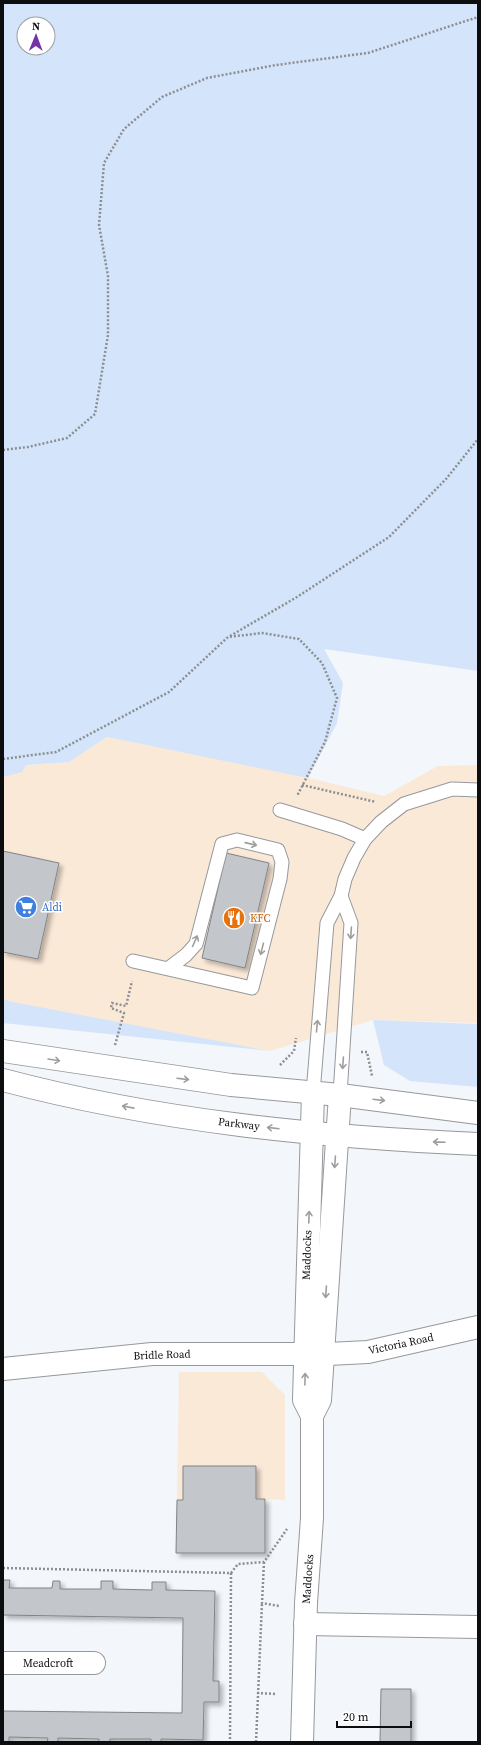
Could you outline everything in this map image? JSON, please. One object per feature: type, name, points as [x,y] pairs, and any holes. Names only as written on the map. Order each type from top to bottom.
[{"type":"street","points":[[3,1051],[180,1078],[313,1092],[478,1113]]},
{"type":"street","name":"Parkway","points":[[3,1080],[167,1115],[312,1133],[403,1141],[478,1144]]},
{"type":"street","name":"Maddocks","points":[[313,1092],[314,1354]]},
{"type":"street","name":"Maddocks","points":[[302,1742],[305,1624],[312,1518],[312,1416],[304,1400],[314,1354],[340,1096]]},
{"type":"street","name":"Victoria Road","points":[[314,1354],[368,1352],[478,1327]]},
{"type":"street","name":"Bridle Road","points":[[3,1369],[152,1354],[314,1354]]},
{"type":"street","points":[[305,1624],[478,1627]]},
{"type":"street","name":"Meadcroft","points":[[3,1662],[94,1663]]},
{"type":"lane","points":[[313,1092],[327,923],[341,896],[351,865],[365,839],[381,822],[404,804],[452,790],[478,790]]},
{"type":"lane","points":[[280,810],[342,829],[365,839]]},
{"type":"lane","points":[[135,961],[252,988],[280,879],[282,862],[278,850],[237,840],[222,844],[196,944],[186,955],[168,968]]},
{"type":"lane","points":[[340,1096],[351,923],[341,896]]},
{"type":"path","points":[[3,450],[28,447],[67,438],[95,414],[108,335],[108,276],[99,225],[104,163],[124,129],[162,97],[207,78],[276,65],[368,53],[478,17]]},
{"type":"path","points":[[3,759],[56,752],[169,692],[228,637],[297,597],[389,537],[446,479],[478,439]]},
{"type":"path","points":[[228,637],[262,633],[299,639],[322,663],[337,698],[325,742],[297,796]]},
{"type":"path","points":[[302,785],[377,803]]},
{"type":"path","points":[[114,1051],[124,1013],[111,1008],[112,1003],[126,1006],[135,961]]},
{"type":"path","points":[[278,1067],[294,1051],[297,1036]]},
{"type":"path","points":[[362,1052],[367,1052],[372,1077],[378,1080]]},
{"type":"path","points":[[256,1742],[264,1562],[289,1526],[312,1518]]},
{"type":"path","points":[[230,1742],[231,1572],[238,1564],[264,1562]]},
{"type":"path","points":[[3,1568],[231,1572]]},
{"type":"path","points":[[262,1604],[279,1606]]},
{"type":"path","points":[[257,1693],[277,1694]]},
{"type":"shaded area","points":[[3,3],[478,3],[478,671],[324,649],[343,683],[337,723],[308,778],[107,737],[69,762],[26,765],[22,772],[3,777]]},
{"type":"shaded area","points":[[107,737],[284,772],[384,796],[438,766],[478,765],[478,1023],[373,1020],[270,1051],[23,1005],[3,999],[3,772],[26,765],[69,762]]},
{"type":"shaded area","points":[[3,999],[13,1002],[270,1051],[3,1023]]},
{"type":"shaded area","points":[[373,1020],[478,1024],[478,1087],[410,1081],[384,1065]]},
{"type":"shaded area","points":[[179,1372],[262,1372],[285,1395],[285,1500],[265,1499],[265,1553],[176,1553]]},
{"type":"building","name":"Aldi","points":[[3,851],[59,863],[38,959],[3,952]]},
{"type":"building","points":[[226,853],[269,863],[245,968],[202,958]]},
{"type":"building","points":[[183,1466],[256,1466],[256,1499],[265,1499],[265,1553],[176,1553],[177,1500],[183,1500]]},
{"type":"building","points":[[3,1580],[10,1580],[9,1588],[52,1588],[53,1581],[60,1581],[60,1589],[101,1589],[101,1581],[113,1581],[113,1589],[152,1590],[152,1582],[166,1582],[166,1590],[215,1591],[213,1681],[219,1681],[219,1702],[204,1702],[203,1740],[161,1739],[161,1742],[151,1742],[151,1739],[110,1739],[110,1742],[99,1742],[99,1739],[58,1738],[58,1742],[47,1742],[48,1738],[9,1737],[9,1742],[3,1742],[3,1711],[182,1713],[183,1618],[3,1615]]},
{"type":"building","points":[[381,1689],[411,1689],[411,1742],[380,1742]]},
{"type":"place","name":"Aldi","points":[[26,907]]},
{"type":"place","name":"KFC","points":[[234,918]]}]
